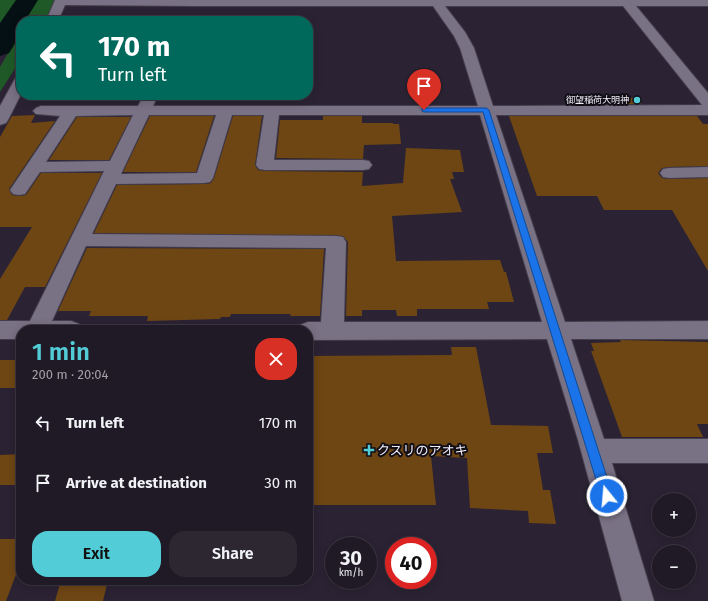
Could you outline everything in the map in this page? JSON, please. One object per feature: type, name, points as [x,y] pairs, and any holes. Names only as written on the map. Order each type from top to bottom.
[{"type":"street","points":[[54,16],[61,0],[193,2],[625,1],[708,3]]},
{"type":"street","points":[[625,1],[708,103]]},
{"type":"street","points":[[187,15],[193,2]]},
{"type":"street","points":[[434,2],[460,35],[467,48],[556,331],[638,601]]},
{"type":"street","points":[[0,120],[16,90]]},
{"type":"street","points":[[41,111],[71,111],[148,103],[226,110],[708,110]]},
{"type":"street","points":[[39,325],[79,240],[148,103]]},
{"type":"street","points":[[34,167],[204,178],[226,110]]},
{"type":"street","points":[[272,110],[264,165],[363,165]]},
{"type":"street","points":[[19,190],[71,111]]},
{"type":"street","points":[[668,173],[708,172]]},
{"type":"street","points":[[79,240],[336,242],[332,331]]},
{"type":"street","points":[[0,330],[16,330]]},
{"type":"street","points":[[313,331],[708,330]]},
{"type":"street","points":[[593,451],[708,451]]},
{"type":"green space","points":[[0,0],[17,0],[0,29]]},
{"type":"green space","points":[[35,0],[56,0],[48,16],[28,16]]},
{"type":"green space","points":[[16,40],[16,67],[0,92],[0,67]]},
{"type":"building","points":[[611,97],[637,98],[641,104],[611,104],[608,98],[612,98]]},
{"type":"building","points":[[35,115],[31,123],[55,121],[9,189],[12,195],[26,195],[41,173],[102,173],[45,287],[25,287],[7,320],[0,320],[0,279],[32,227],[0,227],[0,137],[12,116]]},
{"type":"building","points":[[150,116],[214,116],[196,172],[123,172]]},
{"type":"building","points":[[233,116],[262,116],[255,165],[258,170],[363,172],[362,186],[403,183],[406,148],[460,150],[464,172],[452,172],[454,179],[450,179],[462,212],[392,216],[396,261],[500,260],[504,272],[506,272],[514,302],[487,302],[489,309],[417,309],[417,316],[397,316],[396,310],[362,310],[362,316],[346,316],[348,242],[343,236],[94,233],[117,185],[211,183],[214,178]]},
{"type":"building","points":[[323,116],[362,116],[362,123],[399,124],[401,144],[364,145],[363,159],[276,158],[280,120],[323,120]]},
{"type":"building","points":[[509,116],[697,116],[703,124],[708,124],[708,166],[669,167],[662,168],[658,173],[662,178],[669,179],[708,178],[708,271],[672,210],[604,210],[597,196],[537,196]]},
{"type":"building","points":[[77,117],[131,117],[109,160],[49,160]]},
{"type":"building","points":[[87,248],[324,249],[320,316],[290,316],[291,314],[231,314],[230,317],[221,317],[220,319],[147,321],[148,316],[89,316],[91,311],[58,311]]},
{"type":"building","points":[[620,340],[708,342],[708,424],[697,424],[703,437],[622,437],[591,351],[594,351],[591,343],[621,342]]},
{"type":"building","name":"クスリのアオキ","points":[[451,347],[476,347],[491,425],[548,426],[553,453],[537,453],[543,490],[550,490],[556,524],[529,523],[528,511],[470,508],[467,458],[431,456],[436,505],[313,505],[313,356],[452,355]]},
{"type":"building","points":[[0,360],[16,360],[16,388],[0,388]]},
{"type":"building","points":[[16,454],[16,485],[0,485],[0,455]]},
{"type":"building","points":[[0,539],[16,539],[16,574],[6,601],[0,601]]},
{"type":"building","points":[[60,585],[107,585],[103,601],[55,601]]},
{"type":"waterway","points":[[16,16],[27,0]]},
{"type":"waterway","points":[[0,48],[9,27],[16,16]]},
{"type":"place","name":"御望稲荷大明神","points":[[637,100]]},
{"type":"place","name":"クスリのアオキ","points":[[369,450]]},
{"type":"route","points":[[424,110],[486,110],[607,496]]}]
